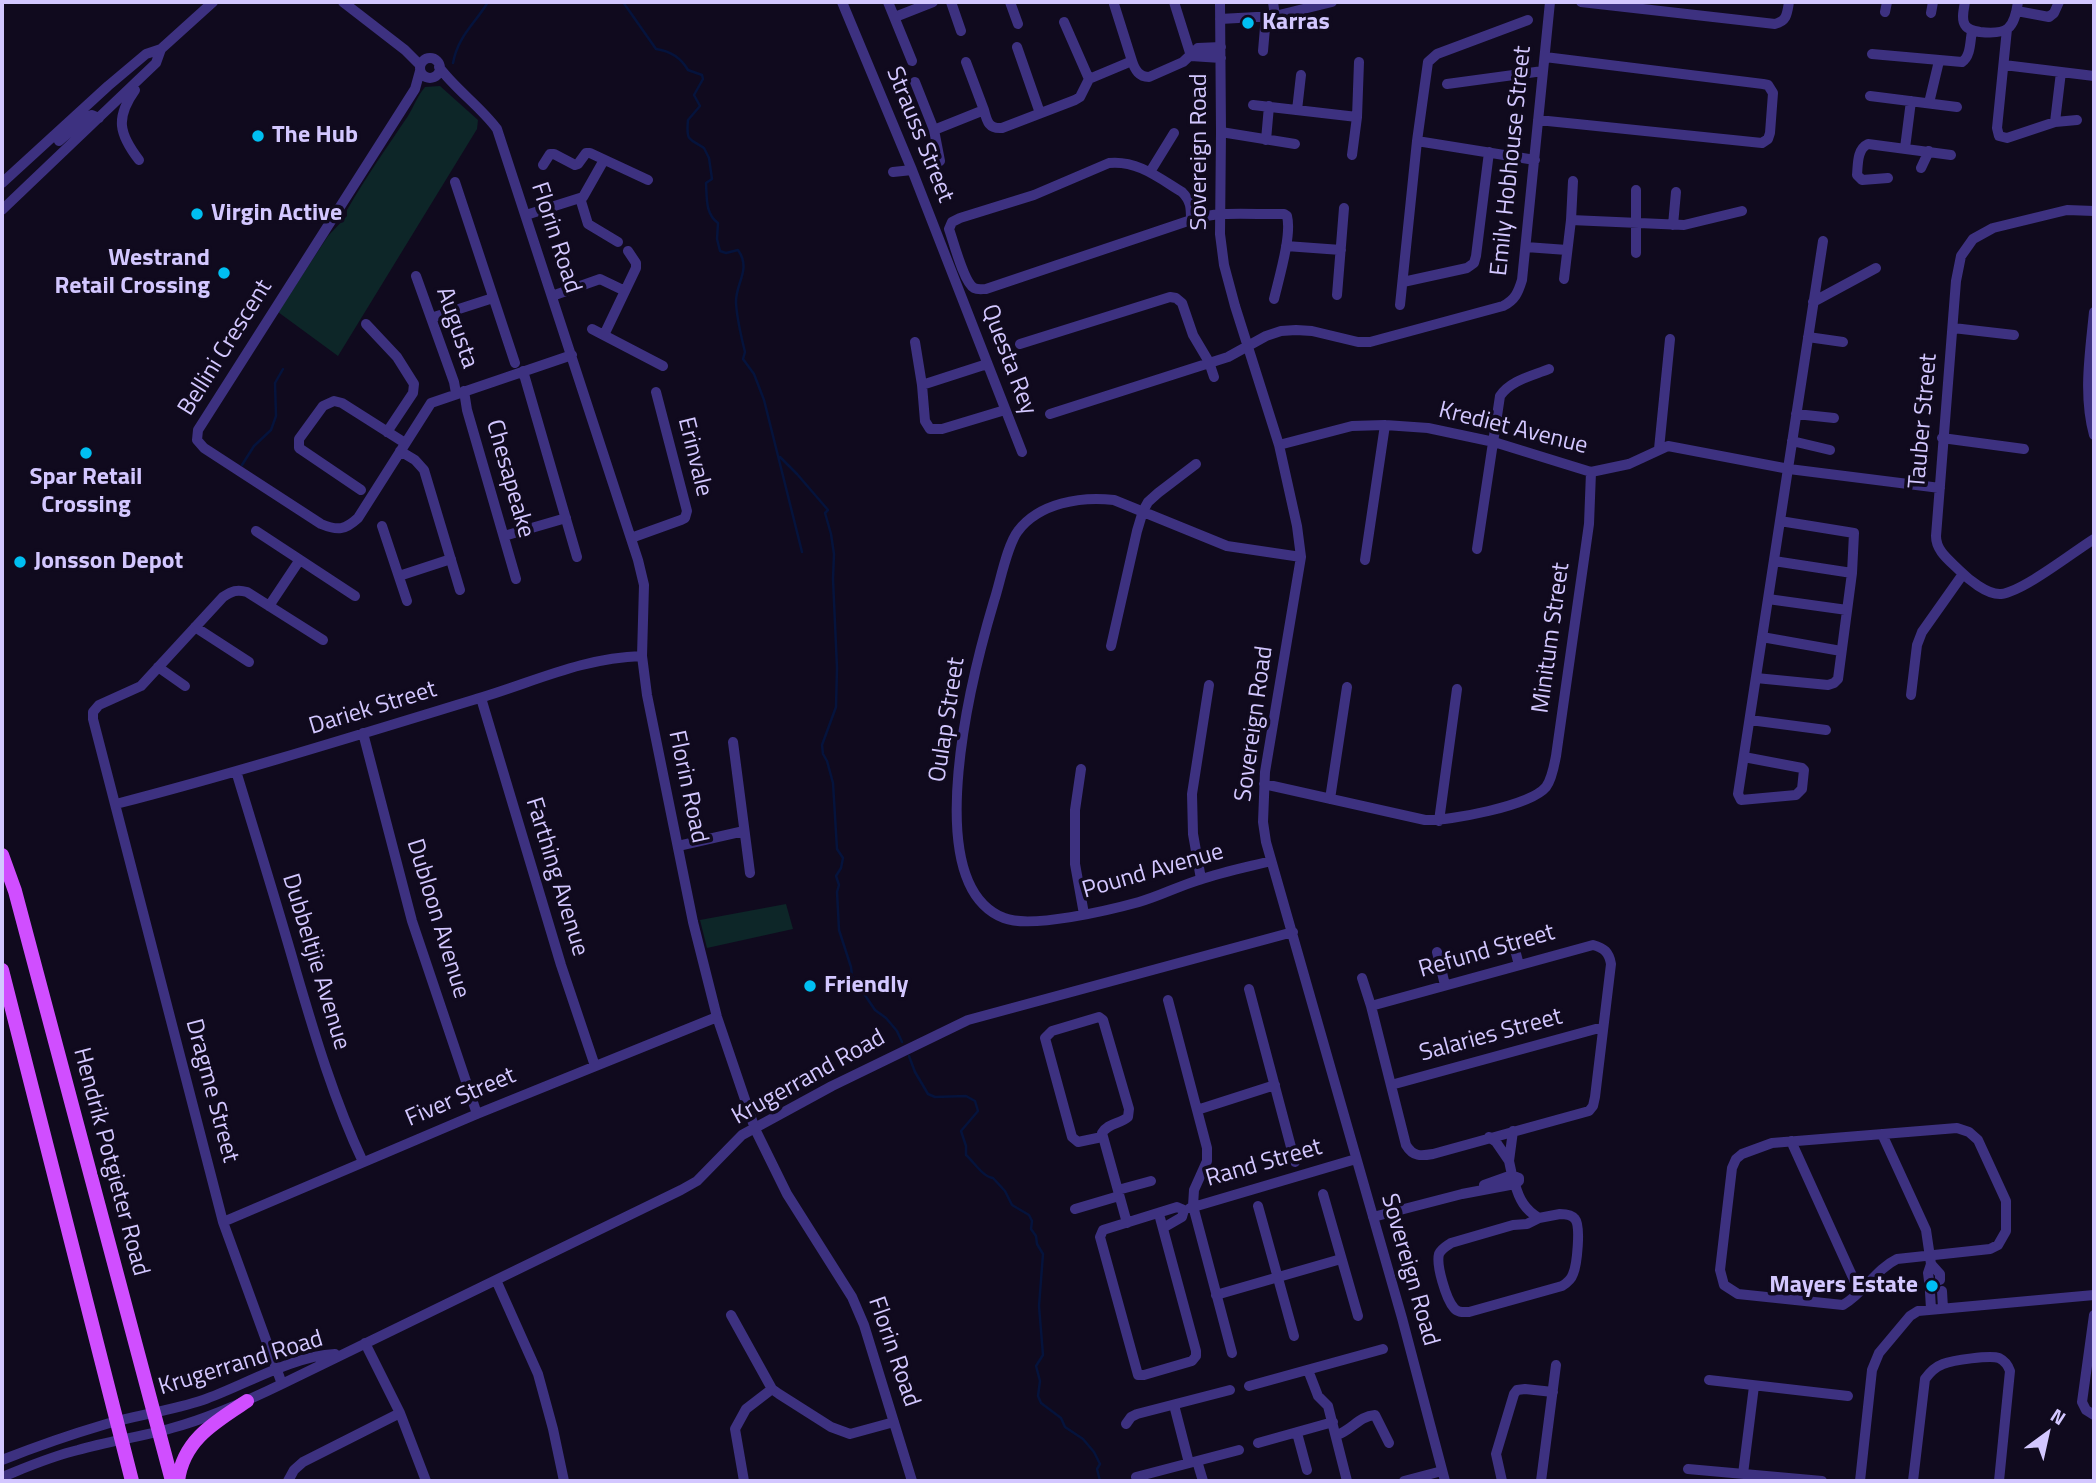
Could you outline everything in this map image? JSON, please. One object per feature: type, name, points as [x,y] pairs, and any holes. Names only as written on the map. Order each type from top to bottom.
[{"type":"main road","name":"Hendrik Potgieter Road","points":[[2,855],[15,891],[172,1481]]},
{"type":"main road","points":[[2,970],[132,1481]]},
{"type":"main road","points":[[178,1481],[185,1455],[195,1439],[247,1401]]},
{"type":"street","points":[[2,183],[146,54],[161,49],[212,2]]},
{"type":"street","points":[[343,2],[422,65],[424,76],[432,78],[438,73],[439,67],[433,59],[422,65]]},
{"type":"street","name":"Strauss Street","points":[[842,2],[956,284]]},
{"type":"street","points":[[888,2],[912,61]]},
{"type":"street","points":[[895,17],[933,2]]},
{"type":"street","points":[[951,2],[961,31]]},
{"type":"street","points":[[1010,2],[1018,24]]},
{"type":"street","points":[[1174,2],[1191,56]]},
{"type":"street","name":"Sovereign Road","points":[[1220,2],[1220,234],[1224,265],[1279,445],[1301,557],[1264,784],[1263,822],[1271,861],[1402,1318],[1444,1476]]},
{"type":"street","points":[[1263,51],[1273,2]]},
{"type":"street","points":[[1220,19],[1270,16],[1332,2]]},
{"type":"street","name":"Emily Hobhouse Street","points":[[1050,414],[1228,356],[1266,335],[1296,330],[1370,342],[1512,302],[1518,294],[1522,280],[1550,2]]},
{"type":"street","points":[[1581,2],[1775,24],[1786,18],[1789,2]]},
{"type":"street","points":[[1965,2],[1965,25],[1972,31],[1996,34],[2013,24],[2018,7],[2046,17],[2054,13],[2059,2]]},
{"type":"street","points":[[1114,4],[1132,61],[1139,74],[1144,77],[1183,62],[1191,56],[1221,53]]},
{"type":"street","points":[[1401,305],[1417,141],[1428,62],[1432,58],[1528,20]]},
{"type":"street","points":[[1064,22],[1089,79]]},
{"type":"street","points":[[2007,29],[1997,128],[1999,136],[2007,138],[2055,122],[2077,120]]},
{"type":"street","points":[[1872,54],[1962,62],[1966,59],[1972,31]]},
{"type":"street","points":[[1017,47],[1040,113]]},
{"type":"street","points":[[2,210],[156,63],[161,49]]},
{"type":"street","points":[[1538,120],[1762,143],[1768,139],[1770,133],[1773,93],[1768,85],[1545,57]]},
{"type":"street","points":[[966,62],[987,122],[995,129],[1080,97],[1089,79],[1132,61]]},
{"type":"street","points":[[1929,103],[1939,61]]},
{"type":"street","points":[[1352,155],[1357,117],[1359,62]]},
{"type":"street","name":"Bellini Crescent","points":[[422,65],[415,89],[196,435],[197,440],[204,448],[321,524],[333,529],[348,527],[358,518],[431,403],[519,367],[572,355]]},
{"type":"street","points":[[2004,65],[2094,76]]},
{"type":"street","name":"Florin Road","points":[[439,67],[497,129],[642,573],[642,656],[657,749],[693,922],[717,1017],[755,1129],[787,1194],[852,1297],[864,1325],[912,1481]]},
{"type":"street","points":[[139,160],[126,140],[121,118],[128,98],[148,71]]},
{"type":"street","points":[[1447,84],[1543,71]]},
{"type":"street","points":[[2055,122],[2062,72]]},
{"type":"street","points":[[1297,110],[1301,75]]},
{"type":"street","name":"Bellini Crescent","points":[[415,89],[432,78]]},
{"type":"street","name":"Florin Road","points":[[432,78],[463,94]]},
{"type":"street","points":[[915,82],[934,130],[940,161]]},
{"type":"street","points":[[1870,96],[1957,107]]},
{"type":"street","points":[[1905,148],[1912,101]]},
{"type":"street","points":[[1253,105],[1357,117]]},
{"type":"street","points":[[1266,140],[1269,106]]},
{"type":"street","points":[[934,130],[984,110]]},
{"type":"street","points":[[2,190],[81,121],[92,116],[99,118]]},
{"type":"street","points":[[1221,132],[1295,144]]},
{"type":"street","points":[[1150,172],[1174,134]]},
{"type":"street","points":[[1417,141],[1535,160]]},
{"type":"street","points":[[1888,178],[1858,178],[1860,150],[1863,146],[1868,144],[1951,155]]},
{"type":"street","points":[[1921,168],[1929,151]]},
{"type":"street","points":[[543,165],[552,153],[575,165],[579,164],[588,152],[648,180]]},
{"type":"street","points":[[1403,282],[1467,268],[1474,263],[1489,152]]},
{"type":"street","points":[[526,215],[580,198],[587,193],[604,160]]},
{"type":"street","points":[[1191,220],[1188,198],[1150,172],[1128,163],[1108,163],[1034,195],[952,222],[949,229],[966,278],[971,286],[986,289],[1191,220],[1220,215],[1284,214],[1289,221],[1274,299]]},
{"type":"street","points":[[893,172],[912,170]]},
{"type":"street","points":[[1564,279],[1573,181]]},
{"type":"street","points":[[455,182],[519,367],[577,557]]},
{"type":"street","points":[[1636,190],[1636,253]]},
{"type":"street","points":[[1673,225],[1676,192]]},
{"type":"street","points":[[580,198],[588,224],[618,242]]},
{"type":"street","points":[[1337,295],[1344,208]]},
{"type":"street","name":"Tauber Street","points":[[2094,211],[2067,209],[1993,228],[1973,239],[1961,256],[1956,281],[1942,438],[1936,544],[1963,574],[1989,592],[2000,594],[2028,582],[2094,539]]},
{"type":"street","points":[[1571,219],[1636,224],[1695,224],[1742,211]]},
{"type":"street","points":[[1744,757],[1802,768],[1802,789],[1796,795],[1741,800],[1738,794],[1823,241]]},
{"type":"street","points":[[1286,246],[1341,250]]},
{"type":"street","points":[[1526,247],[1567,250]]},
{"type":"street","points":[[604,335],[636,265],[628,251]]},
{"type":"street","points":[[1813,302],[1876,268]]},
{"type":"street","name":"Augusta","points":[[416,276],[460,392]]},
{"type":"street","points":[[552,296],[600,279],[625,291]]},
{"type":"street","name":"Questa Rey","points":[[956,284],[1021,452]]},
{"type":"street","points":[[431,318],[493,298]]},
{"type":"street","points":[[1020,344],[1170,298],[1176,299],[1182,303],[1193,334],[1214,377]]},
{"type":"street","points":[[2094,312],[2088,401],[2094,435]]},
{"type":"street","points":[[366,324],[402,364],[414,384],[413,393],[387,432]]},
{"type":"street","points":[[1953,328],[2014,335]]},
{"type":"street","points":[[592,329],[663,366]]},
{"type":"street","points":[[1808,337],[1843,342]]},
{"type":"street","points":[[1659,449],[1670,339]]},
{"type":"street","points":[[915,341],[925,421],[930,429],[942,429],[1005,410]]},
{"type":"street","points":[[922,385],[987,364]]},
{"type":"street","points":[[1477,549],[1500,396],[1505,388],[1549,369]]},
{"type":"street","name":"Chesapeake","points":[[460,392],[516,579]]},
{"type":"street","name":"Erinvale","points":[[631,538],[681,520],[687,515],[656,392]]},
{"type":"street","points":[[361,490],[301,451],[298,445],[299,439],[323,406],[334,401],[342,402],[387,432],[424,470],[460,590]]},
{"type":"street","points":[[1796,414],[1833,418]]},
{"type":"street","points":[[1365,560],[1385,425]]},
{"type":"street","name":"Krediet Avenue","points":[[1279,445],[1352,426],[1385,425],[1428,428],[1494,442],[1591,472],[1629,464],[1668,446],[1788,469],[1940,488]]},
{"type":"street","points":[[1942,438],[2024,449]]},
{"type":"street","points":[[1792,441],[1830,450]]},
{"type":"street","points":[[1111,646],[1136,531],[1143,511],[1158,493],[1196,464]]},
{"type":"street","name":"Minitum Street","points":[[1439,821],[1529,798],[1541,792],[1548,784],[1556,756],[1589,524],[1591,472]]},
{"type":"street","name":"Oulap Street","points":[[1004,918],[984,905],[971,889],[961,853],[956,809],[962,734],[980,648],[1010,548],[1017,532],[1027,522],[1048,508],[1073,500],[1114,500],[1143,511]]},
{"type":"street","points":[[1143,511],[1227,546],[1301,557]]},
{"type":"street","points":[[504,536],[566,518]]},
{"type":"street","points":[[1756,678],[1828,685],[1834,684],[1838,679],[1852,573],[1854,533],[1780,521]]},
{"type":"street","points":[[382,526],[407,601]]},
{"type":"street","points":[[256,531],[355,596]]},
{"type":"street","points":[[399,576],[451,559]]},
{"type":"street","points":[[269,606],[299,561]]},
{"type":"street","points":[[1774,561],[1852,573]]},
{"type":"street","points":[[1911,695],[1917,645],[1963,574]]},
{"type":"street","points":[[185,686],[158,667],[231,591],[247,592],[323,640]]},
{"type":"street","points":[[1768,598],[1847,610]]},
{"type":"street","points":[[195,627],[249,662]]},
{"type":"street","points":[[1762,637],[1841,651]]},
{"type":"street","name":"Dariek Street","points":[[116,804],[481,698],[591,661],[642,656]]},
{"type":"street","name":"Dragme Street","points":[[158,667],[141,686],[99,705],[93,712],[93,719],[223,1222],[282,1384]]},
{"type":"street","points":[[1200,879],[1193,834],[1192,794],[1209,685]]},
{"type":"street","points":[[1330,799],[1346,687]]},
{"type":"street","points":[[1264,784],[1424,820],[1439,821],[1457,689]]},
{"type":"street","name":"Farthing Avenue","points":[[481,698],[561,965],[595,1066]]},
{"type":"street","points":[[1750,720],[1826,730]]},
{"type":"street","name":"Dubloon Avenue","points":[[363,733],[412,921],[477,1114]]},
{"type":"street","points":[[733,742],[750,873]]},
{"type":"street","points":[[1081,769],[1075,810],[1075,864],[1084,914]]},
{"type":"street","name":"Dubbeltjie Avenue","points":[[236,771],[314,1035],[341,1115],[363,1162]]},
{"type":"street","points":[[678,846],[744,831]]},
{"type":"street","name":"Pound Avenue","points":[[1004,918],[1029,923],[1084,914],[1139,902],[1200,879],[1271,861]]},
{"type":"street","name":"Krugerrand Road","points":[[2,1477],[79,1449],[175,1428],[247,1401],[697,1181],[742,1135],[832,1086],[968,1020],[1293,932]]},
{"type":"street","name":"Refund Street","points":[[1593,945],[1607,952],[1611,964],[1593,1106],[1589,1111],[1433,1154],[1414,1155],[1406,1145],[1371,1006],[1519,965],[1593,945]]},
{"type":"street","points":[[1514,946],[1519,965]]},
{"type":"street","points":[[1437,952],[1445,985]]},
{"type":"street","points":[[1362,978],[1371,1006]]},
{"type":"street","points":[[1250,989],[1296,1162]]},
{"type":"street","points":[[1158,1214],[1163,1228],[1182,1217],[1189,1208],[1208,1155],[1168,1000]]},
{"type":"street","name":"Fiver Street","points":[[223,1222],[477,1114],[717,1017]]},
{"type":"street","points":[[1102,1137],[1078,1142],[1072,1138],[1045,1038],[1052,1031],[1100,1017],[1129,1113],[1126,1119],[1104,1129],[1102,1137],[1127,1223]]},
{"type":"street","name":"Salaries Street","points":[[1391,1085],[1603,1027]]},
{"type":"street","points":[[1197,1110],[1275,1085]]},
{"type":"street","points":[[1957,1128],[1969,1132],[1978,1140],[2006,1201],[2006,1231],[1998,1245],[1990,1250],[1930,1259],[1893,1260],[1847,1303],[1838,1305],[1738,1294],[1728,1289],[1722,1281],[1720,1270],[1734,1163],[1749,1150],[1791,1141],[1957,1128]]},
{"type":"street","points":[[1509,1161],[1513,1131]]},
{"type":"street","points":[[1882,1134],[1926,1230],[1930,1259],[1928,1273],[1935,1286],[1937,1309]]},
{"type":"street","points":[[1489,1138],[1496,1142],[1509,1161],[1515,1184],[1517,1212],[1513,1225]]},
{"type":"street","points":[[1791,1141],[1859,1291]]},
{"type":"street","name":"Rand Street","points":[[1163,1228],[1196,1356],[1192,1361],[1138,1375],[1100,1237],[1103,1230],[1177,1207],[1189,1208],[1356,1159]]},
{"type":"street","points":[[1075,1209],[1151,1181]]},
{"type":"street","points":[[1373,1217],[1462,1194],[1515,1184]]},
{"type":"street","points":[[1515,1184],[1529,1211],[1539,1218]]},
{"type":"street","points":[[1323,1194],[1358,1316]]},
{"type":"street","points":[[1258,1206],[1294,1336]]},
{"type":"street","points":[[1189,1208],[1232,1353]]},
{"type":"street","points":[[1560,1213],[1575,1219],[1578,1227],[1573,1277],[1562,1286],[1469,1312],[1456,1310],[1438,1267],[1443,1248],[1451,1243],[1513,1225],[1527,1224],[1560,1213]]},
{"type":"street","points":[[1216,1295],[1341,1259]]},
{"type":"street","points":[[496,1280],[538,1374],[564,1481]]},
{"type":"street","points":[[1860,1481],[1872,1370],[1879,1353],[1910,1316],[1917,1311],[2094,1295]]},
{"type":"street","points":[[731,1315],[772,1389],[831,1427],[850,1434],[894,1422]]},
{"type":"street","points":[[2094,1315],[2082,1402],[2086,1410],[2094,1415]]},
{"type":"street","points":[[365,1343],[400,1413],[426,1481]]},
{"type":"street","points":[[1249,1386],[1382,1349]]},
{"type":"street","name":"Krugerrand Road","points":[[2,1460],[117,1421],[203,1399],[315,1357],[341,1355]]},
{"type":"street","points":[[1913,1481],[1925,1379],[1940,1365],[1997,1357],[2008,1365],[2010,1371],[1999,1481]]},
{"type":"street","points":[[1541,1481],[1556,1365]]},
{"type":"street","points":[[1308,1370],[1318,1396],[1328,1406],[1347,1481]]},
{"type":"street","points":[[1709,1380],[1848,1396]]},
{"type":"street","points":[[1744,1474],[1754,1386]]},
{"type":"street","points":[[744,1481],[735,1429],[746,1409],[772,1389]]},
{"type":"street","points":[[1502,1481],[1496,1454],[1514,1394],[1517,1390],[1525,1389],[1553,1392]]},
{"type":"street","points":[[1126,1424],[1137,1414],[1230,1390]]},
{"type":"street","points":[[1174,1405],[1193,1462],[1203,1481]]},
{"type":"street","points":[[288,1481],[294,1470],[303,1462],[400,1413]]},
{"type":"street","points":[[1337,1435],[1349,1430],[1359,1419],[1376,1415],[1390,1443]]},
{"type":"street","points":[[1258,1443],[1333,1422]]},
{"type":"street","points":[[1297,1433],[1307,1470]]},
{"type":"street","points":[[1136,1477],[1239,1450]]},
{"type":"street","points":[[1688,1469],[1822,1481]]},
{"type":"street","points":[[1404,1481],[1444,1476]]},
{"type":"green space","points":[[440,86],[478,120],[477,129],[338,356],[278,312],[328,236],[347,216],[347,210],[354,198],[425,87]]},
{"type":"green space","points":[[786,904],[793,929],[707,948],[700,920]]},
{"type":"waterway","points":[[453,63],[463,38],[488,2]]},
{"type":"waterway","points":[[623,2],[656,49],[671,53],[688,70],[702,75],[703,79],[694,95],[700,106],[688,120],[688,136],[704,148],[709,158],[712,179],[706,183],[707,199],[711,215],[718,223],[717,239],[720,251],[726,253],[738,250],[742,257],[743,270],[736,303],[745,352],[743,359],[754,374],[764,400],[802,552]]},
{"type":"waterway","points":[[242,465],[254,446],[271,430],[276,416],[275,383],[283,369]]},
{"type":"waterway","points":[[780,457],[828,510],[825,513],[834,554],[836,707],[822,745],[833,783],[837,849],[843,858],[836,876],[839,885],[839,930],[852,976],[875,1010],[897,1031],[902,1042]]},
{"type":"waterway","points":[[909,1056],[928,1094],[935,1097],[966,1096],[975,1101],[978,1111],[961,1131],[966,1155],[982,1172],[993,1178],[1005,1191],[1012,1205],[1029,1215],[1032,1221],[1031,1229],[1043,1254],[1039,1306],[1043,1355],[1036,1366],[1040,1381],[1038,1396],[1041,1403],[1061,1418],[1065,1427],[1083,1439],[1094,1452],[1100,1464],[1097,1469],[1100,1481]]},
{"type":"place","name":"Karras","points":[[1248,23]]},
{"type":"place","name":"The Hub","points":[[258,136]]},
{"type":"place","name":"Virgin Active","points":[[197,214]]},
{"type":"place","name":"Westrand Retail Crossing","points":[[224,273]]},
{"type":"place","name":"Spar Retail Crossing","points":[[86,453]]},
{"type":"place","name":"Jonsson Depot","points":[[20,562]]},
{"type":"place","name":"Friendly","points":[[810,986]]},
{"type":"place","name":"Mayers Estate","points":[[1932,1286]]}]
